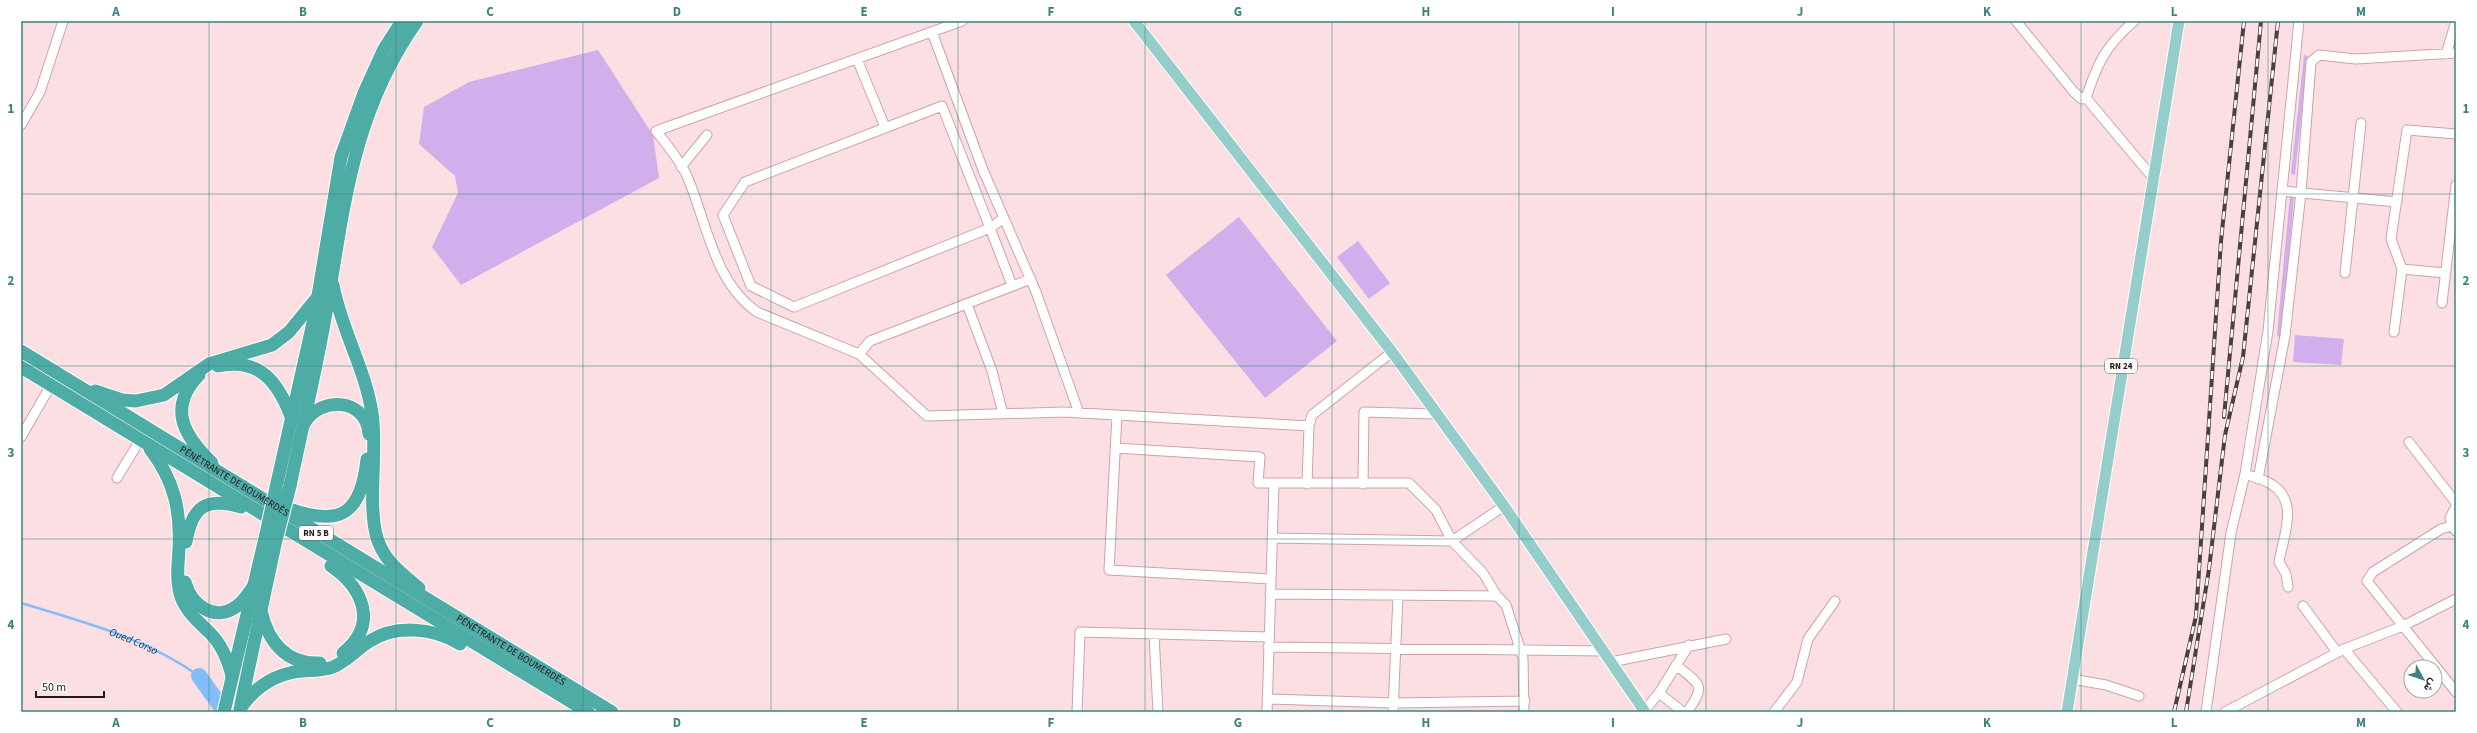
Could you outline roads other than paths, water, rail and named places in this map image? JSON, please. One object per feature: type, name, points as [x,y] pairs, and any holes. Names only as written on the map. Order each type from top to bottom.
[{"type":"highway","points":[[284,484],[292,419],[317,297],[336,180],[347,135],[384,50],[402,21]]},
{"type":"highway","points":[[240,710],[261,611],[271,537],[284,484],[303,426],[326,315],[331,275],[347,183],[359,138],[375,95],[397,51],[417,21]]},
{"type":"highway","points":[[331,275],[336,299],[361,367],[370,402],[374,442],[374,519],[377,537],[384,554],[394,567],[454,617]]},
{"type":"highway","points":[[72,384],[122,400],[151,400],[164,395],[200,369],[218,360],[272,345],[289,332],[317,297]]},
{"type":"highway","name":"PÉNÉTRANTE DE BOUMERDÈS","points":[[21,351],[72,384],[612,712]]},
{"type":"highway","points":[[223,476],[190,440],[183,423],[185,396],[200,374],[214,367],[230,364],[250,367],[260,371],[279,388],[292,419]]},
{"type":"highway","name":"PÉNÉTRANTE DE BOUMERDÈS","points":[[21,367],[309,544],[588,712]]},
{"type":"highway","points":[[256,496],[306,515],[321,518],[343,512],[359,497],[365,483],[369,438],[368,425],[361,414],[345,404],[332,404],[314,411],[303,426]]},
{"type":"highway","points":[[144,442],[166,473],[178,506],[180,529],[178,582],[182,598],[190,613],[218,643],[232,676]]},
{"type":"highway","points":[[254,584],[238,606],[226,612],[213,612],[201,607],[190,596],[185,582],[184,564],[190,522],[203,507],[222,502],[255,511]]},
{"type":"highway","points":[[224,708],[254,584],[271,537]]},
{"type":"highway","points":[[261,611],[266,631],[273,642],[282,652],[300,661],[321,663],[334,659],[346,651],[356,639],[362,622],[359,595],[350,580],[319,558],[309,544]]},
{"type":"highway","points":[[240,710],[254,692],[271,680],[295,672],[333,667],[371,640],[397,631],[418,631],[438,634],[458,642],[488,660],[510,665]]},
{"type":"main road","points":[[1134,21],[1392,352],[1504,506],[1645,712]]},
{"type":"main road","name":"RN 24","points":[[2067,712],[2121,367],[2154,179],[2179,21]]},
{"type":"street","points":[[21,125],[40,92],[63,21]]},
{"type":"street","points":[[962,21],[656,131],[681,167],[702,216],[712,249],[725,277],[743,302],[757,312],[860,354],[927,416],[1079,413],[1309,426]]},
{"type":"street","points":[[2016,21],[2074,92],[2082,99],[2086,98],[2154,179]]},
{"type":"street","points":[[2086,98],[2096,69],[2109,45],[2134,21]]},
{"type":"street","points":[[2206,712],[2231,533],[2244,474],[2268,331],[2299,21]]},
{"type":"street","points":[[2446,54],[2456,21]]},
{"type":"street","points":[[932,32],[956,98],[1004,218],[1031,279],[1079,413]]},
{"type":"street","points":[[2258,479],[2285,336],[2300,193],[2311,62],[2319,55],[2356,59],[2456,53]]},
{"type":"street","points":[[857,59],[885,127]]},
{"type":"street","points":[[956,98],[942,106],[745,182],[723,215],[751,286],[794,307],[990,228],[1004,218]]},
{"type":"street","points":[[942,106],[1010,280]]},
{"type":"street","points":[[2345,273],[2361,122]]},
{"type":"street","points":[[2394,332],[2402,269],[2391,239],[2407,130],[2456,134]]},
{"type":"street","points":[[681,167],[707,135]]},
{"type":"street","points":[[2442,304],[2456,185]]},
{"type":"street","points":[[2282,191],[2397,202]]},
{"type":"street","points":[[2402,269],[2445,273]]},
{"type":"street","points":[[860,354],[870,341],[1031,279]]},
{"type":"street","points":[[967,304],[992,371],[1003,414]]},
{"type":"street","points":[[1306,484],[1309,426],[1312,415],[1392,352]]},
{"type":"street","points":[[21,437],[51,385]]},
{"type":"street","points":[[1363,484],[1364,412],[1436,414]]},
{"type":"street","points":[[1117,415],[1109,570],[1271,579]]},
{"type":"street","points":[[117,478],[144,442]]},
{"type":"street","points":[[2409,442],[2456,503]]},
{"type":"street","points":[[1115,448],[1260,457],[1258,483],[1409,484],[1436,510],[1452,541],[1484,573],[1497,596],[1506,605],[1521,651],[1525,701],[1524,712]]},
{"type":"street","points":[[2244,474],[2275,487],[2287,508],[2287,527],[2279,562],[2286,574],[2288,587]]},
{"type":"street","points":[[1267,712],[1274,484]]},
{"type":"street","points":[[1272,538],[1452,541],[1504,506]]},
{"type":"street","points":[[2456,506],[2450,518],[2454,528],[2441,530],[2368,576],[2367,581],[2456,692]]},
{"type":"street","points":[[1270,594],[1497,596]]},
{"type":"street","points":[[1393,707],[1398,596]]},
{"type":"street","points":[[2225,712],[2341,651],[2403,626],[2456,599]]},
{"type":"street","points":[[1774,712],[1797,682],[1808,639],[1835,601]]},
{"type":"street","points":[[2303,606],[2396,712]]},
{"type":"street","points":[[1077,712],[1080,632],[1269,637]]},
{"type":"street","points":[[1154,634],[1158,712]]},
{"type":"street","points":[[1611,662],[1689,645],[1726,639]]},
{"type":"street","points":[[1645,712],[1659,693],[1689,645]]},
{"type":"street","points":[[1268,647],[1603,651]]},
{"type":"street","points":[[1676,665],[1697,683],[1700,689],[1699,695],[1687,712]]},
{"type":"street","points":[[2072,680],[2106,685],[2139,696]]},
{"type":"street","points":[[1659,693],[1683,712]]},
{"type":"street","points":[[1267,699],[1393,707],[1525,701]]},
{"type":"waterway","name":"Oued Corso","points":[[21,603],[91,624],[136,641],[158,651],[199,676]]},
{"type":"waterway","name":"Oued Corso","points":[[199,676],[225,712]]},
{"type":"railway","points":[[2174,712],[2196,616],[2221,241],[2244,21]]},
{"type":"railway","points":[[2224,417],[2261,21]]},
{"type":"railway","points":[[2186,712],[2209,569],[2225,435],[2243,357],[2278,21]]}]
